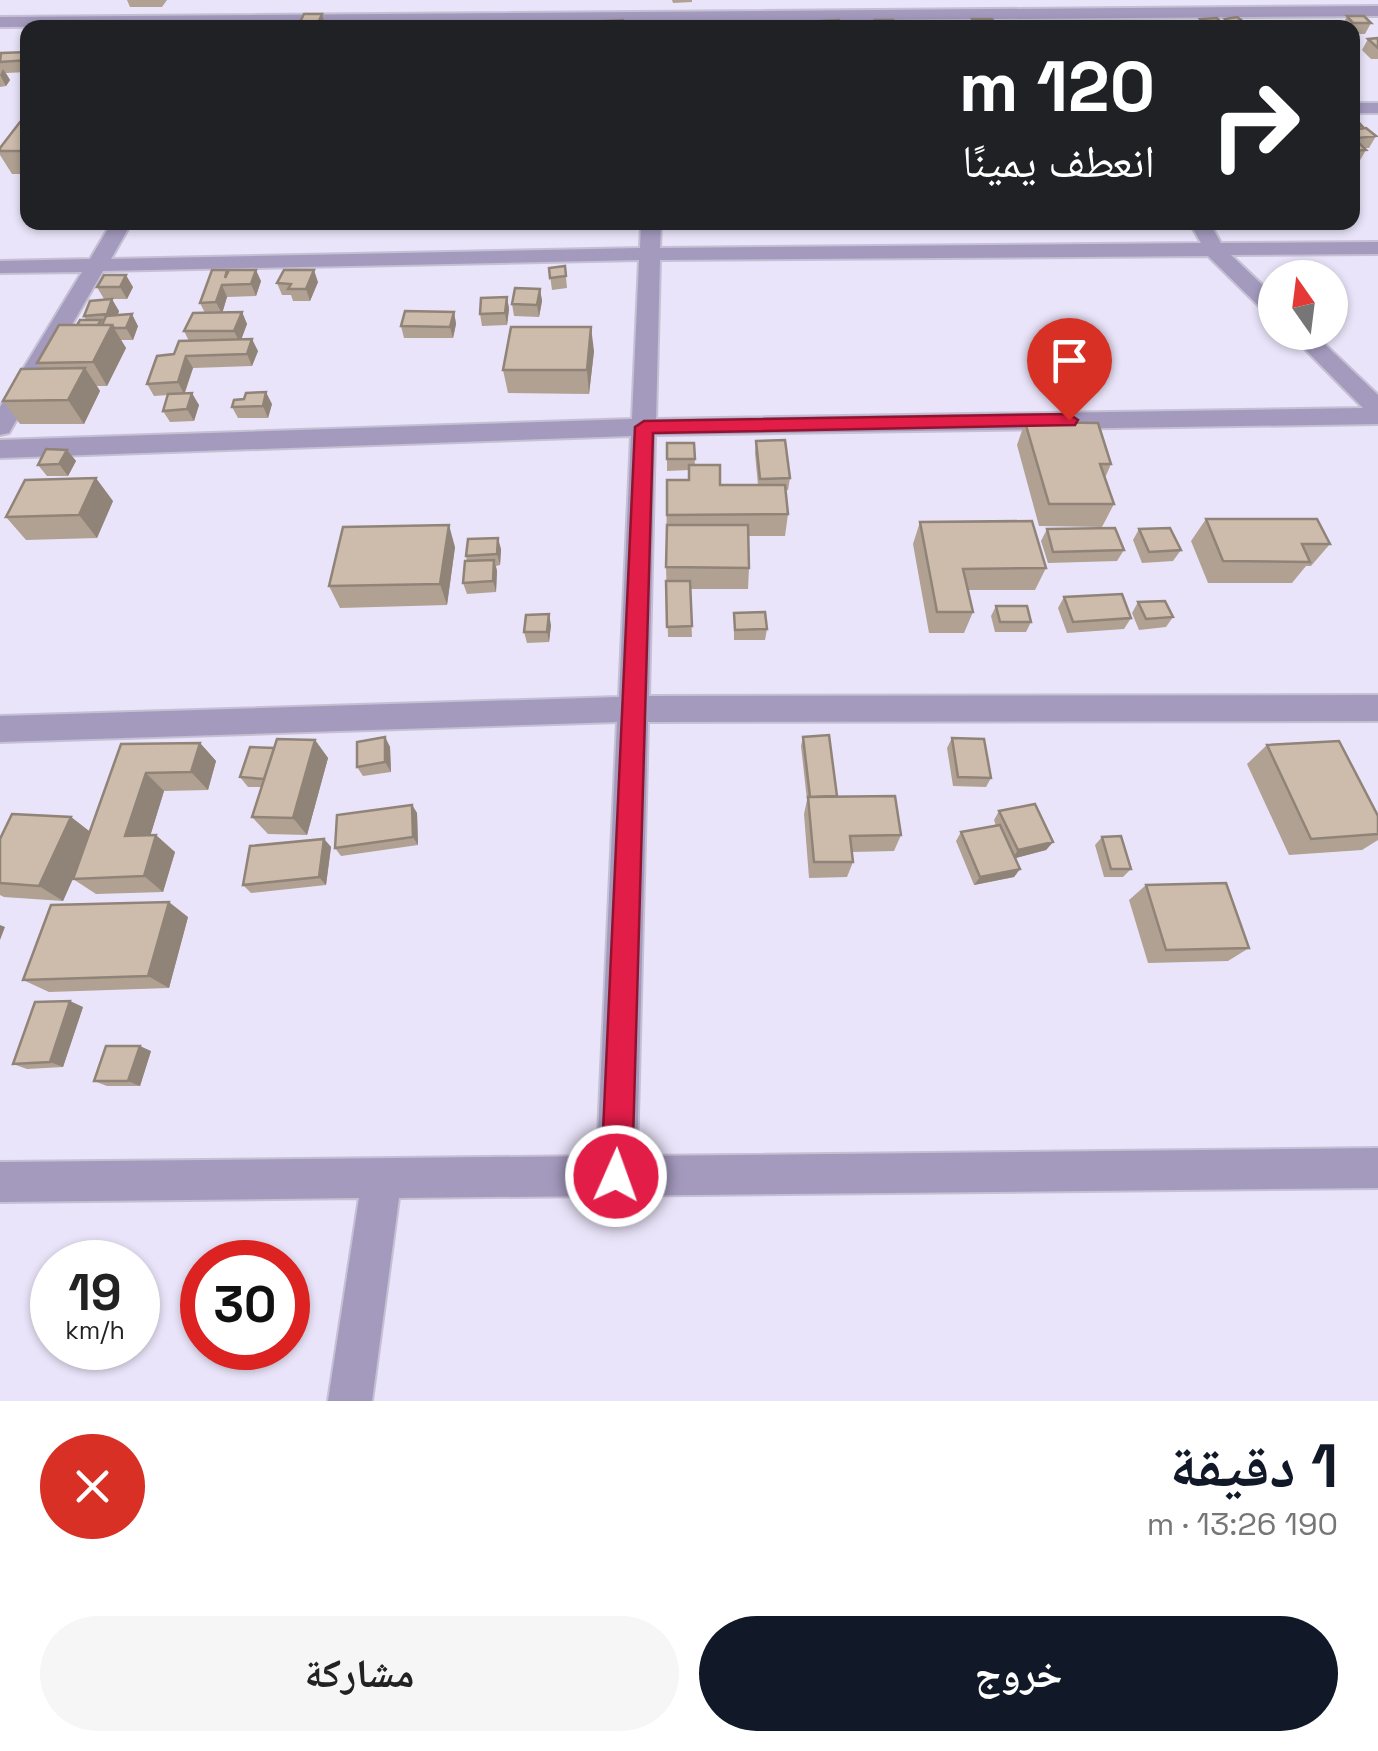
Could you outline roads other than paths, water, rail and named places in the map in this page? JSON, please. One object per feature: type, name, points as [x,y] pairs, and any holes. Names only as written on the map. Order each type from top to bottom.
[{"type":"street","points":[[408,20],[658,14],[1378,10]]},
{"type":"street","points":[[0,427],[117,230]]},
{"type":"street","points":[[616,1176],[651,230]]},
{"type":"street","points":[[1204,230],[1215,250],[1258,292]]},
{"type":"street","points":[[0,268],[650,254],[1378,248]]},
{"type":"street","points":[[1317,350],[1378,413]]},
{"type":"street","points":[[0,449],[644,427],[1378,413]]},
{"type":"street","points":[[0,729],[634,709],[1378,708]]},
{"type":"street","points":[[0,1182],[1378,1168]]},
{"type":"street","points":[[350,1401],[382,1178]]}]
